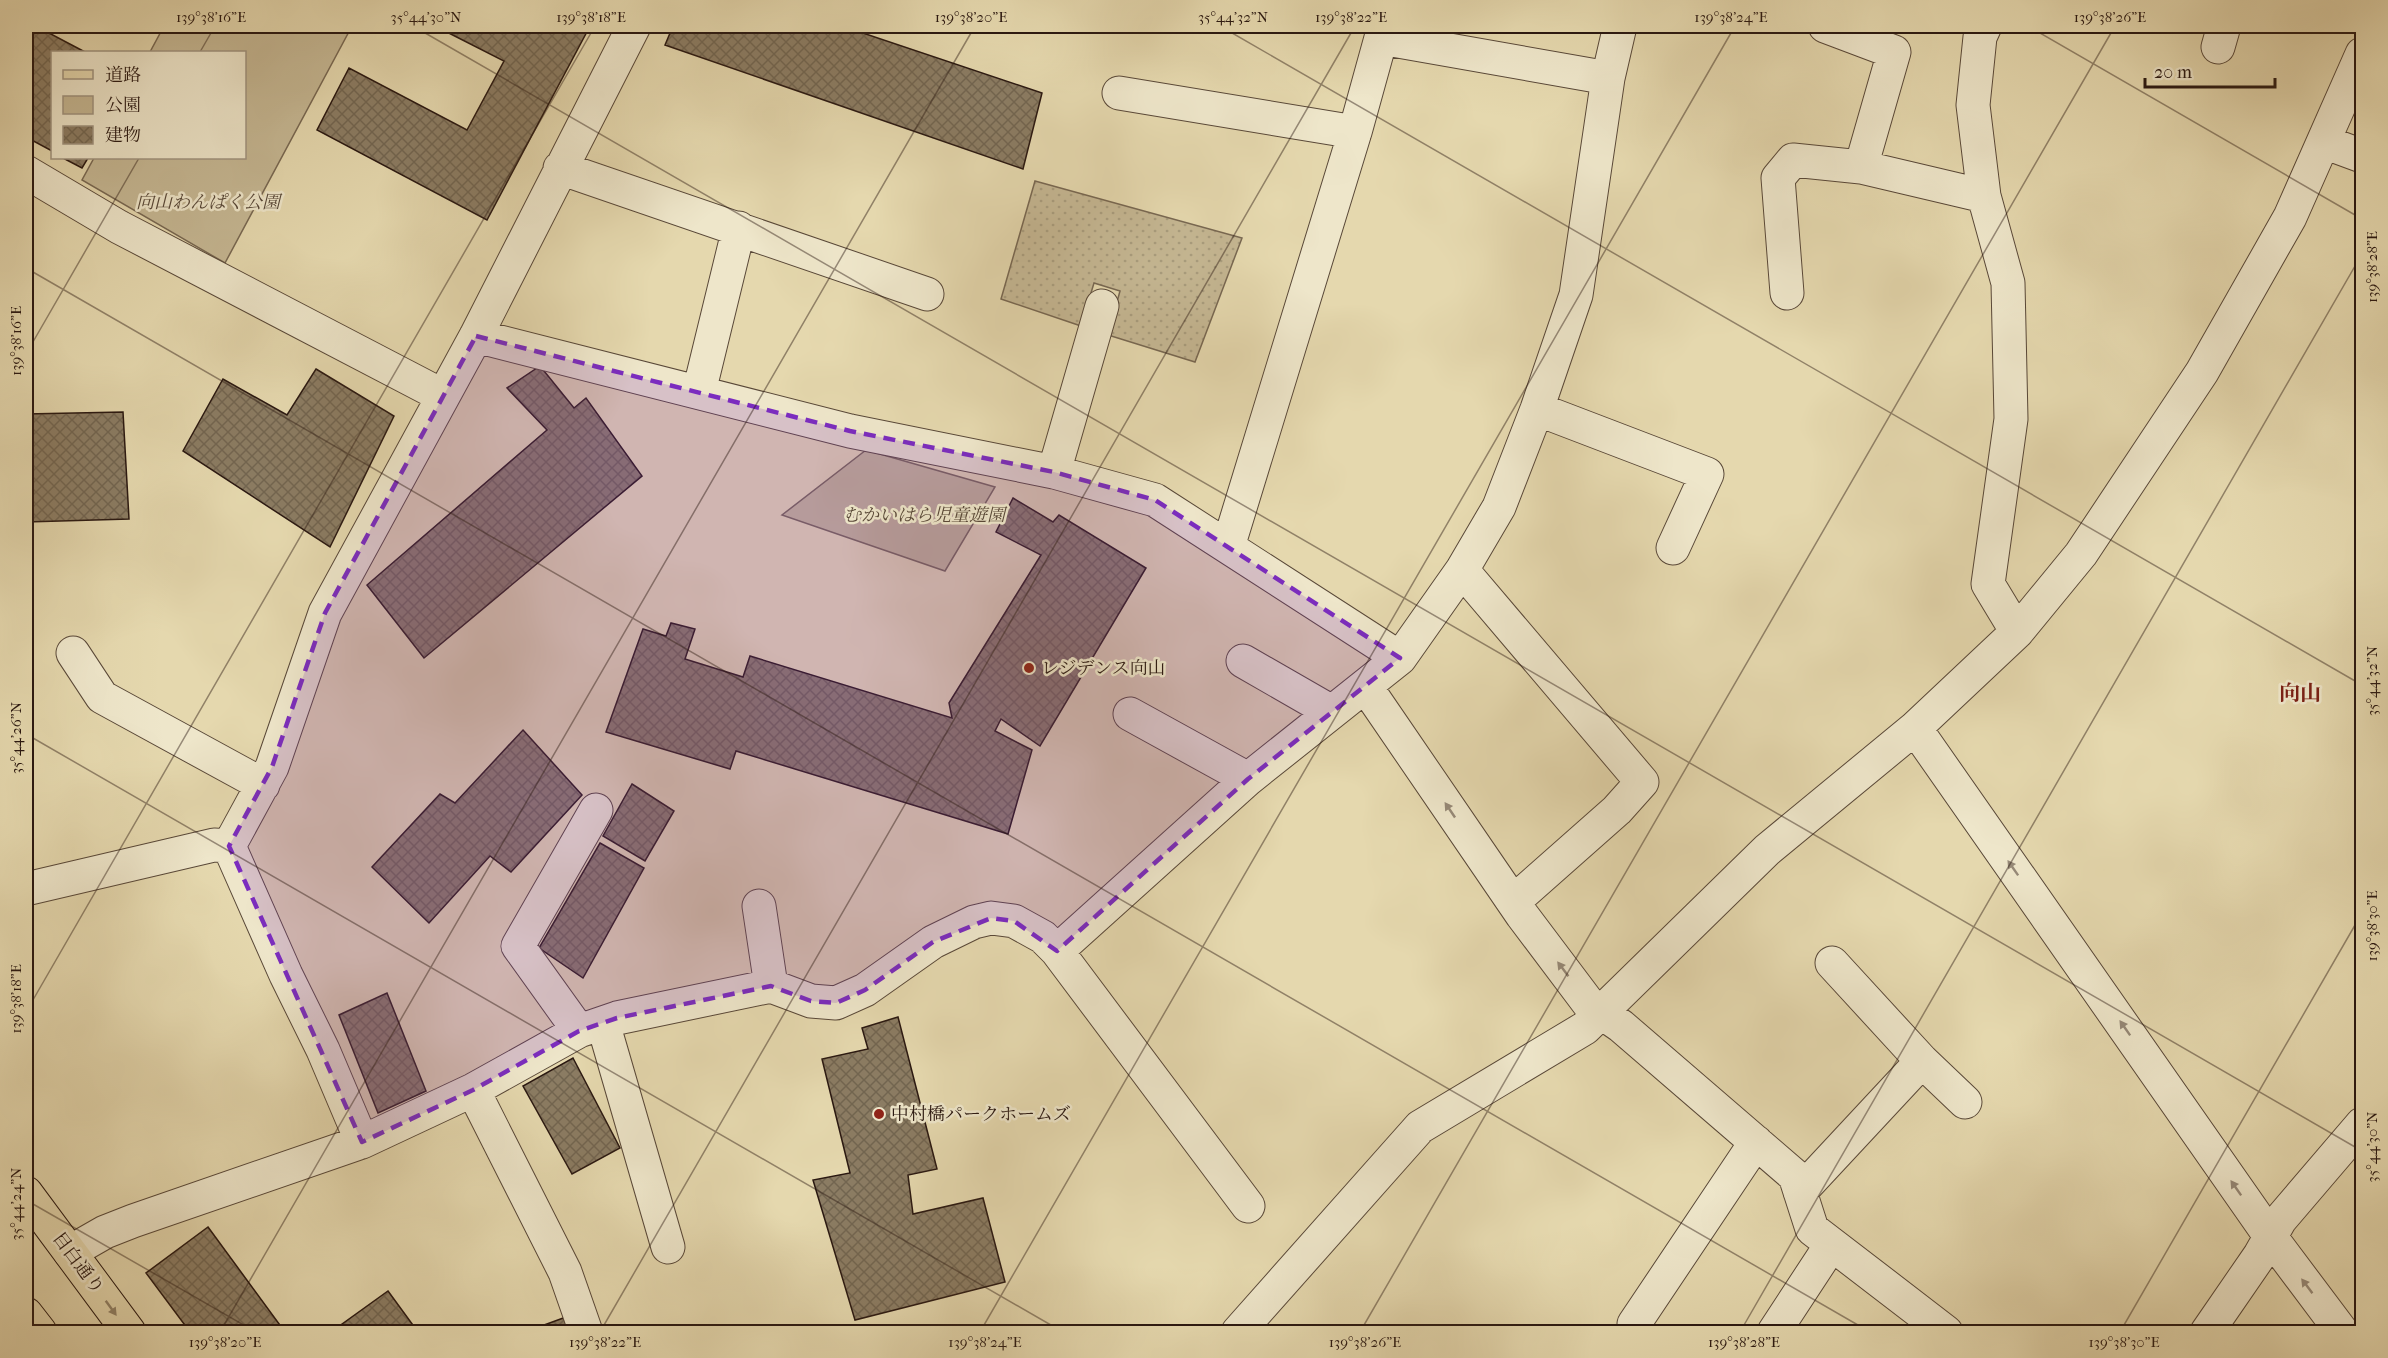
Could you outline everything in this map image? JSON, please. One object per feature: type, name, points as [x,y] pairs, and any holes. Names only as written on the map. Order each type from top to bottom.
[{"type":"main road","name":"目白通り","points":[[26,1193],[129,1332]]},
{"type":"main road","points":[[26,1314],[40,1332]]},
{"type":"street","points":[[229,846],[272,767],[325,613],[476,336],[634,26]]},
{"type":"street","points":[[1057,951],[1248,779],[1330,711],[1366,687],[1400,658],[1462,570],[1499,507],[1537,409],[1576,295],[1608,78],[1620,26]]},
{"type":"street","points":[[1825,26],[1894,51],[1861,167]]},
{"type":"street","points":[[1985,26],[1980,38],[1973,105],[1984,196],[2008,283],[2011,419],[1988,584],[2017,632]]},
{"type":"street","points":[[1228,547],[1355,132],[1380,38],[1440,37],[1608,78]]},
{"type":"street","points":[[1238,1332],[1420,1127],[1585,1028],[1767,850],[1915,728],[2017,632],[2081,554],[2202,372],[2290,217],[2362,54]]},
{"type":"street","points":[[1119,93],[1355,132]]},
{"type":"street","points":[[2324,142],[2362,156]]},
{"type":"street","points":[[1787,293],[1778,178],[1793,160],[1861,167],[1984,196]]},
{"type":"street","points":[[560,168],[927,294]]},
{"type":"street","points":[[26,172],[119,227],[442,396]]},
{"type":"street","points":[[699,392],[739,228]]},
{"type":"street","points":[[1054,472],[1102,306]]},
{"type":"street","points":[[476,336],[850,431],[1054,472],[1155,500],[1400,658]]},
{"type":"street","points":[[1537,409],[1707,474],[1673,548]]},
{"type":"street","points":[[1462,570],[1642,782],[1617,810],[1513,902]]},
{"type":"street","points":[[73,653],[102,697],[263,785]]},
{"type":"street","points":[[1243,661],[1330,711]]},
{"type":"street","points":[[1366,687],[1513,902],[1589,1004],[1621,1026],[1795,1176],[1812,1229],[1946,1332]]},
{"type":"street","points":[[1130,714],[1248,779]]},
{"type":"street","points":[[1915,728],[2270,1236],[2342,1332]]},
{"type":"street","points":[[597,810],[518,946],[591,1027],[668,1247]]},
{"type":"street","points":[[26,889],[214,845],[229,846]]},
{"type":"street","points":[[229,846],[281,964],[323,1050],[362,1142]]},
{"type":"street","points":[[759,906],[771,986]]},
{"type":"street","points":[[70,1252],[105,1232],[133,1221],[362,1142],[473,1090],[591,1027],[617,1018],[771,986],[811,1001],[836,1003],[866,990],[933,942],[974,922],[991,918],[1014,921],[1043,937],[1057,951],[1248,1206]]},
{"type":"street","points":[[1832,963],[1922,1061],[1965,1102]]},
{"type":"street","points":[[1800,1192],[1922,1061]]},
{"type":"street","points":[[473,1090],[565,1272],[586,1332]]},
{"type":"street","points":[[2207,1332],[2260,1255],[2280,1220],[2362,1124]]},
{"type":"street","points":[[1634,1324],[1756,1142]]},
{"type":"street","points":[[1774,1332],[1831,1245]]},
{"type":"highlighted area","points":[[476,336],[850,431],[1054,472],[1155,500],[1400,658],[1248,779],[1057,951],[1014,921],[991,918],[933,942],[865,990],[836,1003],[811,1001],[771,986],[617,1018],[579,1031],[473,1090],[362,1142],[229,846],[272,767],[325,613]]},
{"type":"green space","name":"向山わんぱく公園","points":[[164,26],[352,26],[225,263],[82,180],[93,159],[246,159],[246,51],[151,51]]},
{"type":"green space","points":[[1035,181],[1242,238],[1195,362],[1108,335],[1120,291],[1094,283],[1081,326],[1001,299]]},
{"type":"green space","name":"むかいはら児童遊園","points":[[866,450],[995,487],[945,571],[782,515]]},
{"type":"building","points":[[30,26],[51,26],[47,32],[83,51],[51,51],[51,150],[26,137],[26,34]]},
{"type":"building","points":[[435,26],[590,26],[487,220],[317,130],[349,68],[467,130],[504,61]]},
{"type":"building","points":[[673,26],[842,26],[1042,93],[1023,169],[665,45]]},
{"type":"building","points":[[65,159],[87,159],[82,168]]},
{"type":"building","points":[[540,366],[574,408],[586,398],[642,476],[424,658],[367,585],[547,430],[507,388]]},
{"type":"building","points":[[316,369],[394,416],[330,547],[183,451],[223,379],[287,415]]},
{"type":"building","points":[[123,412],[129,519],[26,522],[26,414]]},
{"type":"building","name":"レジデンス向山","points":[[1013,498],[1053,522],[1059,515],[1146,568],[1040,746],[1001,719],[995,731],[1032,750],[1008,834],[736,751],[730,769],[606,732],[643,629],[666,636],[671,623],[695,629],[685,659],[743,677],[750,656],[952,718],[949,703],[1041,555],[996,532]]},
{"type":"building","points":[[523,730],[582,795],[511,872],[490,856],[429,923],[372,867],[440,794],[455,803]]},
{"type":"building","points":[[632,784],[674,811],[645,861],[603,836]]},
{"type":"building","points":[[600,843],[644,868],[583,978],[539,948]]},
{"type":"building","points":[[387,993],[426,1091],[378,1113],[339,1015]]},
{"type":"building","name":"中村橋パークホームズ","points":[[898,1017],[937,1169],[908,1175],[913,1214],[983,1198],[1005,1282],[855,1320],[813,1180],[850,1173],[822,1059],[868,1049],[862,1028]]},
{"type":"building","points":[[573,1058],[620,1148],[572,1174],[523,1086]]},
{"type":"building","points":[[208,1227],[285,1332],[190,1332],[146,1273]]},
{"type":"building","points":[[388,1291],[418,1332],[331,1332]]},
{"type":"building","points":[[566,1317],[572,1332],[525,1332]]},
{"type":"place","name":"レジデンス向山","points":[[1029,668]]},
{"type":"place","name":"中村橋パークホームズ","points":[[879,1114]]},
{"type":"district","name":"向山","points":[[2300,693]]}]
